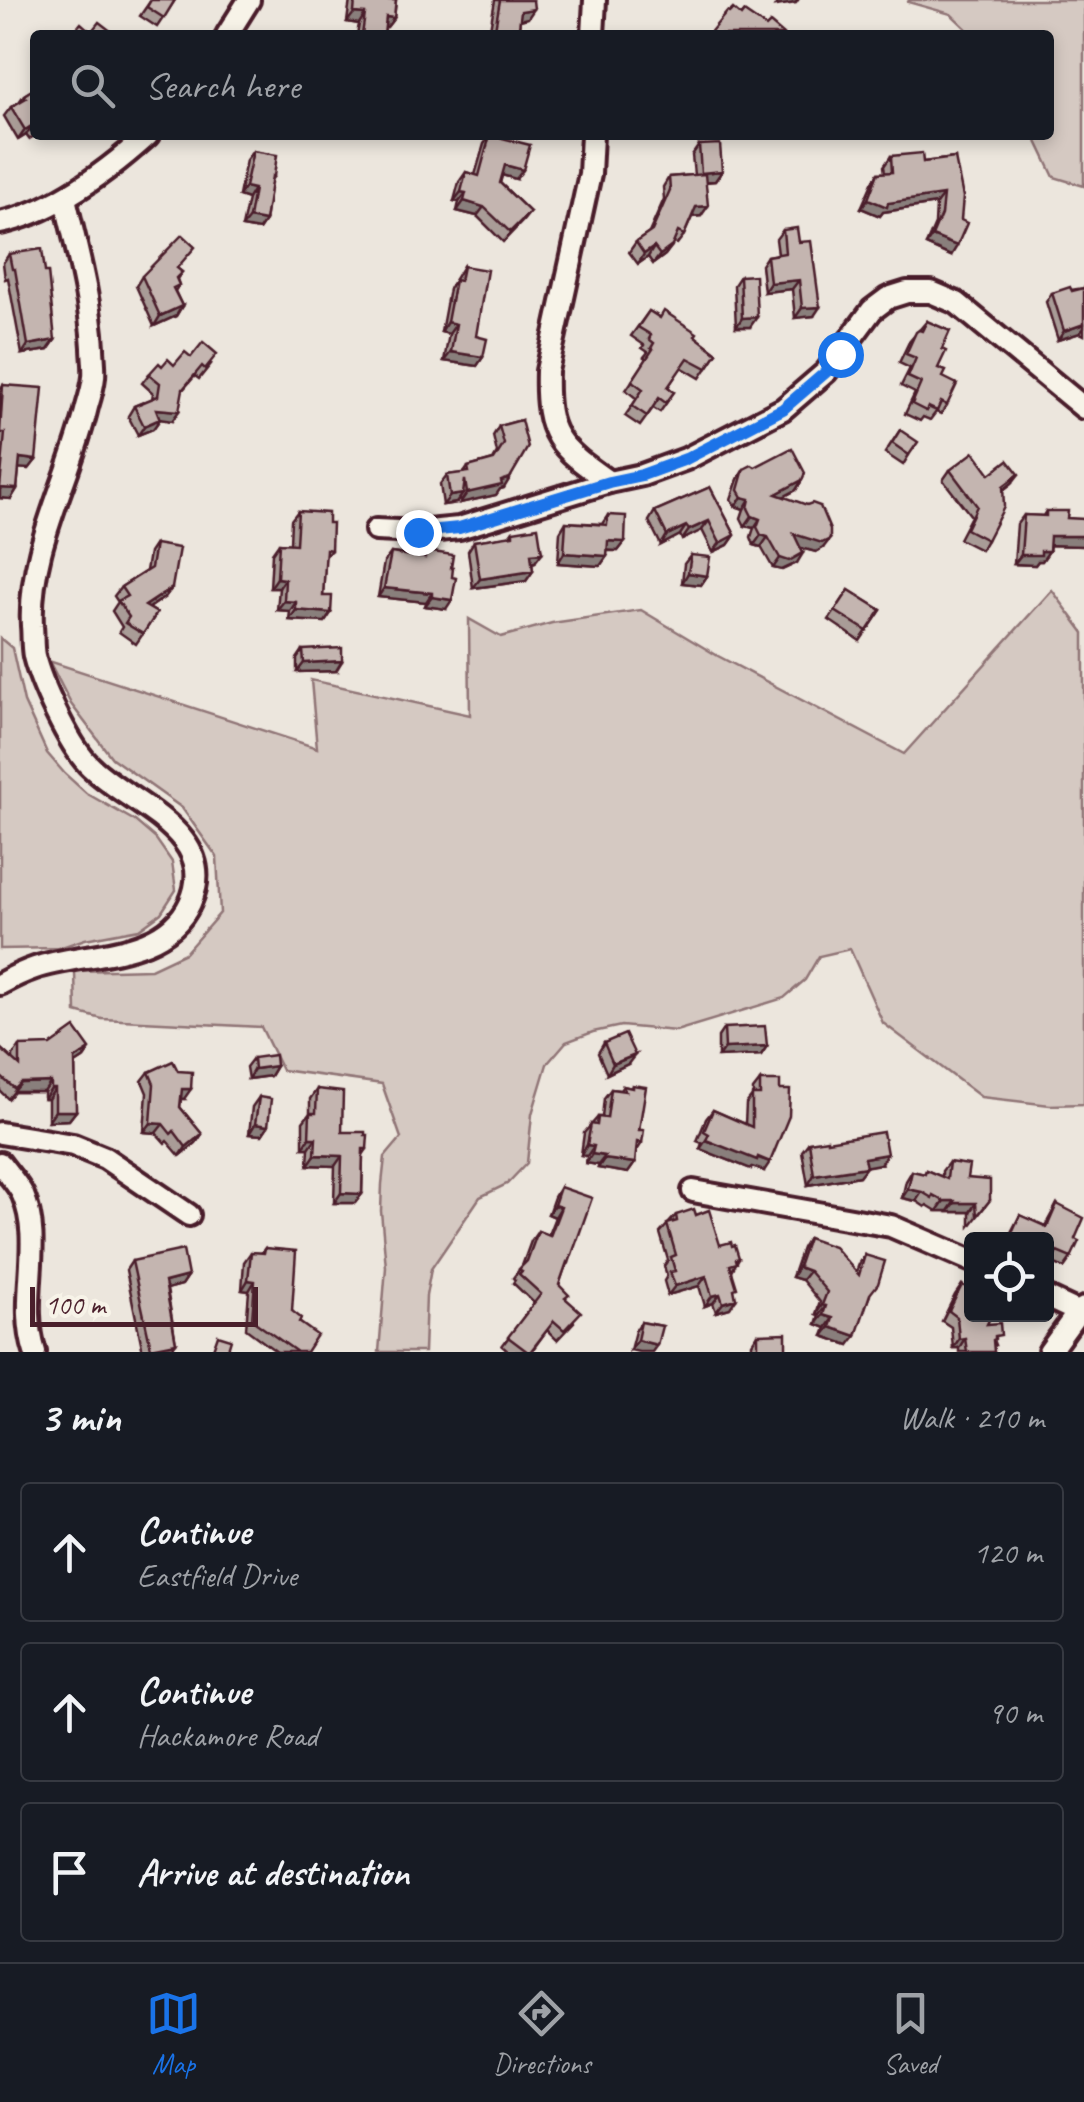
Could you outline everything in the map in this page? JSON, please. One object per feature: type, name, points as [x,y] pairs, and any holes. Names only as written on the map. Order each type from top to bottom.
[{"type":"street","points":[[229,30],[249,0]]},
{"type":"street","points":[[593,30],[596,0]]},
{"type":"street","points":[[0,223],[65,198],[143,140]]},
{"type":"street","points":[[592,140],[590,174],[547,372],[546,404],[551,425],[561,442],[580,462],[609,482]]},
{"type":"street","points":[[0,984],[35,968],[148,942],[180,920],[195,885],[196,866],[188,845],[170,825],[87,763],[52,706],[34,655],[31,601],[40,551],[81,434],[94,376],[91,316],[65,198]]},
{"type":"street","points":[[376,530],[418,532],[459,528],[686,459],[783,409],[826,372],[872,310],[888,298],[906,292],[931,292],[957,303],[1084,408]]},
{"type":"street","points":[[0,1133],[73,1145],[105,1158],[189,1216]]},
{"type":"street","points":[[0,1163],[22,1193],[32,1231],[27,1294],[29,1335],[35,1352]]},
{"type":"street","points":[[693,1192],[891,1226],[964,1258]]},
{"type":"street","points":[[1049,1352],[1081,1310],[1054,1299]]},
{"type":"shaded area","points":[[1084,0],[1084,186],[1054,177],[1036,140],[1054,140],[1054,30],[968,30],[951,14],[908,2]]},
{"type":"shaded area","points":[[1052,590],[1084,633],[1084,1104],[1050,1105],[981,1097],[883,1023],[850,949],[819,956],[805,980],[784,998],[676,1031],[621,1026],[593,1032],[566,1042],[547,1064],[532,1114],[527,1163],[507,1184],[480,1197],[431,1269],[424,1352],[379,1352],[386,1267],[382,1184],[385,1157],[401,1138],[382,1084],[282,1070],[261,1027],[102,1019],[76,1012],[75,971],[151,969],[185,953],[220,913],[217,857],[182,808],[112,758],[71,704],[49,661],[317,748],[311,680],[470,715],[469,619],[501,637],[552,623],[641,610],[718,656],[904,754]]},
{"type":"shaded area","points":[[0,638],[12,648],[24,702],[47,753],[86,793],[135,821],[156,839],[172,862],[176,890],[161,913],[139,929],[59,948],[0,949]]},
{"type":"building","points":[[151,0],[175,0],[164,18],[147,7]]},
{"type":"building","points":[[355,0],[396,0],[394,18],[386,17],[385,30],[363,30],[365,14],[354,13]]},
{"type":"building","points":[[500,0],[533,0],[534,9],[521,11],[519,30],[495,30]]},
{"type":"building","points":[[733,9],[741,16],[744,12],[766,27],[770,23],[778,30],[712,30]]},
{"type":"building","points":[[99,22],[109,30],[93,30]]},
{"type":"building","points":[[30,91],[30,127],[25,130],[11,107],[26,98],[24,95]]},
{"type":"building","points":[[489,140],[530,145],[523,170],[505,165],[500,183],[530,212],[510,232],[484,207],[464,201],[466,193],[461,192],[466,172],[479,176]]},
{"type":"building","points":[[720,144],[722,171],[701,173],[699,145]]},
{"type":"building","points":[[253,151],[277,155],[265,221],[249,218],[254,189],[245,187]]},
{"type":"building","points":[[922,153],[923,162],[955,158],[963,197],[961,220],[967,223],[957,246],[932,236],[941,215],[943,195],[888,203],[887,207],[868,199],[878,173],[892,172],[891,156]]},
{"type":"building","points":[[705,174],[708,206],[696,207],[684,235],[678,232],[672,246],[660,255],[654,247],[644,254],[636,242],[652,231],[670,190],[669,177]]},
{"type":"building","points":[[797,228],[799,242],[811,241],[820,307],[802,308],[799,280],[770,283],[767,256],[785,253],[783,230]]},
{"type":"building","points":[[182,235],[195,247],[177,268],[182,272],[176,278],[179,285],[173,288],[182,306],[160,316],[142,276]]},
{"type":"building","points":[[42,249],[55,340],[28,345],[9,254]]},
{"type":"building","points":[[463,266],[487,270],[476,336],[487,339],[483,357],[451,352],[456,324],[447,322],[455,280],[460,281]]},
{"type":"building","points":[[755,275],[757,317],[742,318],[740,276]]},
{"type":"building","points":[[1070,287],[1072,291],[1084,288],[1084,324],[1064,331],[1052,293]]},
{"type":"building","points":[[649,311],[660,318],[664,311],[697,333],[695,336],[717,353],[707,368],[688,358],[668,387],[674,392],[666,403],[659,398],[647,416],[632,406],[643,389],[632,381],[653,349],[651,335],[638,327]]},
{"type":"building","points":[[927,321],[950,331],[938,368],[946,371],[943,377],[957,384],[947,405],[941,402],[937,411],[912,404],[921,383],[908,377],[916,358],[906,354],[916,332],[922,331]]},
{"type":"building","points":[[203,342],[217,354],[183,389],[179,411],[156,409],[160,419],[144,426],[134,406],[158,396],[160,383],[149,374],[168,359],[174,365],[185,352],[191,357]]},
{"type":"building","points":[[3,385],[43,388],[36,460],[20,458],[17,489],[0,488],[5,433],[0,433]]},
{"type":"building","points":[[521,420],[528,447],[510,478],[501,481],[502,485],[467,493],[465,480],[463,494],[450,496],[447,475],[469,472],[468,467],[494,460],[504,444],[499,426]]},
{"type":"building","points":[[900,430],[918,442],[909,455],[892,443]]},
{"type":"building","points":[[792,448],[805,473],[802,480],[776,494],[820,506],[830,539],[822,543],[794,534],[803,553],[789,561],[780,558],[768,537],[761,535],[757,527],[760,519],[752,516],[748,508],[750,499],[742,497],[738,490],[744,469]]},
{"type":"building","points":[[974,452],[990,474],[1008,460],[1019,474],[1003,486],[1004,507],[987,540],[966,529],[977,506],[950,470]]},
{"type":"building","points":[[710,487],[735,535],[720,543],[709,521],[667,535],[655,511]]},
{"type":"building","points":[[298,511],[328,513],[328,523],[332,523],[323,596],[332,596],[331,613],[296,610],[296,602],[284,601],[285,579],[277,578],[279,543],[296,544]]},
{"type":"building","points":[[1046,511],[1068,511],[1067,518],[1084,519],[1084,536],[1050,536],[1049,551],[1021,555],[1024,515],[1046,516]]},
{"type":"building","points":[[608,515],[626,516],[625,542],[608,541],[607,556],[564,553],[566,522],[607,525]]},
{"type":"building","points":[[538,527],[542,553],[531,554],[533,571],[480,579],[474,541]]},
{"type":"building","points":[[155,544],[179,548],[172,588],[145,606],[157,613],[143,634],[125,623],[129,617],[118,601],[127,596],[121,587],[151,568]]},
{"type":"building","points":[[426,551],[453,555],[452,577],[456,578],[452,600],[432,597],[432,593],[384,588],[391,553],[425,558]]},
{"type":"building","points":[[691,555],[710,557],[707,576],[688,573]]},
{"type":"building","points":[[849,590],[881,610],[867,631],[835,611]]},
{"type":"building","points":[[342,648],[342,661],[304,663],[303,650]]},
{"type":"building","points":[[765,1026],[767,1046],[725,1048],[724,1028]]},
{"type":"building","points":[[75,1028],[90,1049],[75,1059],[76,1111],[55,1111],[55,1089],[51,1089],[51,1082],[21,1083],[15,1089],[0,1076],[0,1048],[20,1066],[20,1046],[51,1045]]},
{"type":"building","points":[[625,1034],[635,1055],[613,1064],[604,1043]]},
{"type":"building","points":[[275,1055],[276,1066],[254,1069],[253,1058]]},
{"type":"building","points":[[173,1061],[178,1071],[192,1072],[191,1089],[182,1089],[180,1107],[202,1134],[186,1147],[174,1131],[171,1134],[163,1124],[151,1123],[154,1084],[149,1072]]},
{"type":"building","points":[[760,1081],[780,1081],[780,1090],[790,1090],[789,1116],[770,1162],[706,1140],[709,1134],[704,1131],[713,1110],[752,1127],[752,1095],[760,1095]]},
{"type":"building","points":[[623,1086],[646,1087],[639,1130],[644,1130],[642,1143],[637,1142],[635,1163],[592,1154],[594,1146],[587,1145],[591,1124],[597,1125],[598,1117],[607,1118],[611,1089],[625,1091]]},
{"type":"building","points":[[317,1089],[343,1092],[342,1132],[368,1135],[367,1149],[363,1149],[362,1194],[341,1193],[342,1156],[315,1155],[316,1138],[309,1138],[310,1113],[316,1113]]},
{"type":"building","points":[[259,1097],[271,1099],[268,1126],[255,1124]]},
{"type":"building","points":[[883,1132],[887,1154],[864,1158],[866,1167],[814,1175],[809,1142]]},
{"type":"building","points":[[949,1162],[969,1165],[967,1178],[990,1180],[990,1200],[977,1216],[976,1203],[944,1201],[908,1189],[912,1171],[925,1174],[926,1170],[947,1179]]},
{"type":"building","points":[[560,1187],[592,1198],[559,1285],[569,1295],[565,1298],[581,1312],[564,1330],[554,1321],[528,1352],[508,1337],[541,1294],[519,1274],[519,1269],[527,1261],[538,1231],[550,1236],[561,1207],[554,1205]]},
{"type":"building","points":[[1057,1204],[1084,1218],[1071,1258],[1054,1254],[1054,1232],[1012,1232],[1020,1215],[1047,1227]]},
{"type":"building","points":[[694,1209],[696,1215],[709,1210],[720,1245],[735,1245],[739,1258],[730,1265],[736,1299],[723,1303],[720,1294],[712,1296],[706,1276],[675,1286],[670,1272],[675,1271],[671,1257],[676,1255],[667,1224],[677,1221],[676,1215]]},
{"type":"building","points":[[808,1238],[834,1247],[859,1275],[865,1255],[885,1261],[856,1336],[830,1327],[833,1318],[823,1315],[826,1306],[822,1305],[827,1292],[809,1271],[798,1267]]},
{"type":"building","points":[[265,1248],[296,1251],[292,1311],[301,1318],[299,1322],[317,1335],[306,1352],[297,1352],[252,1320],[255,1281],[248,1280],[251,1252],[264,1253]]},
{"type":"building","points":[[183,1250],[188,1276],[165,1282],[176,1343],[151,1348],[132,1261]]},
{"type":"building","points":[[964,1286],[964,1322],[1000,1323],[1001,1335],[993,1340],[994,1352],[967,1352],[965,1338],[959,1339],[957,1317],[949,1311]]},
{"type":"building","points":[[641,1322],[662,1326],[657,1345],[637,1340]]},
{"type":"building","points":[[786,1333],[786,1352],[758,1352],[758,1334]]},
{"type":"building","points":[[218,1335],[231,1339],[227,1352],[212,1352]]},
{"type":"route","points":[[418,532],[459,528],[686,459],[783,409],[826,372],[840,354]]}]
